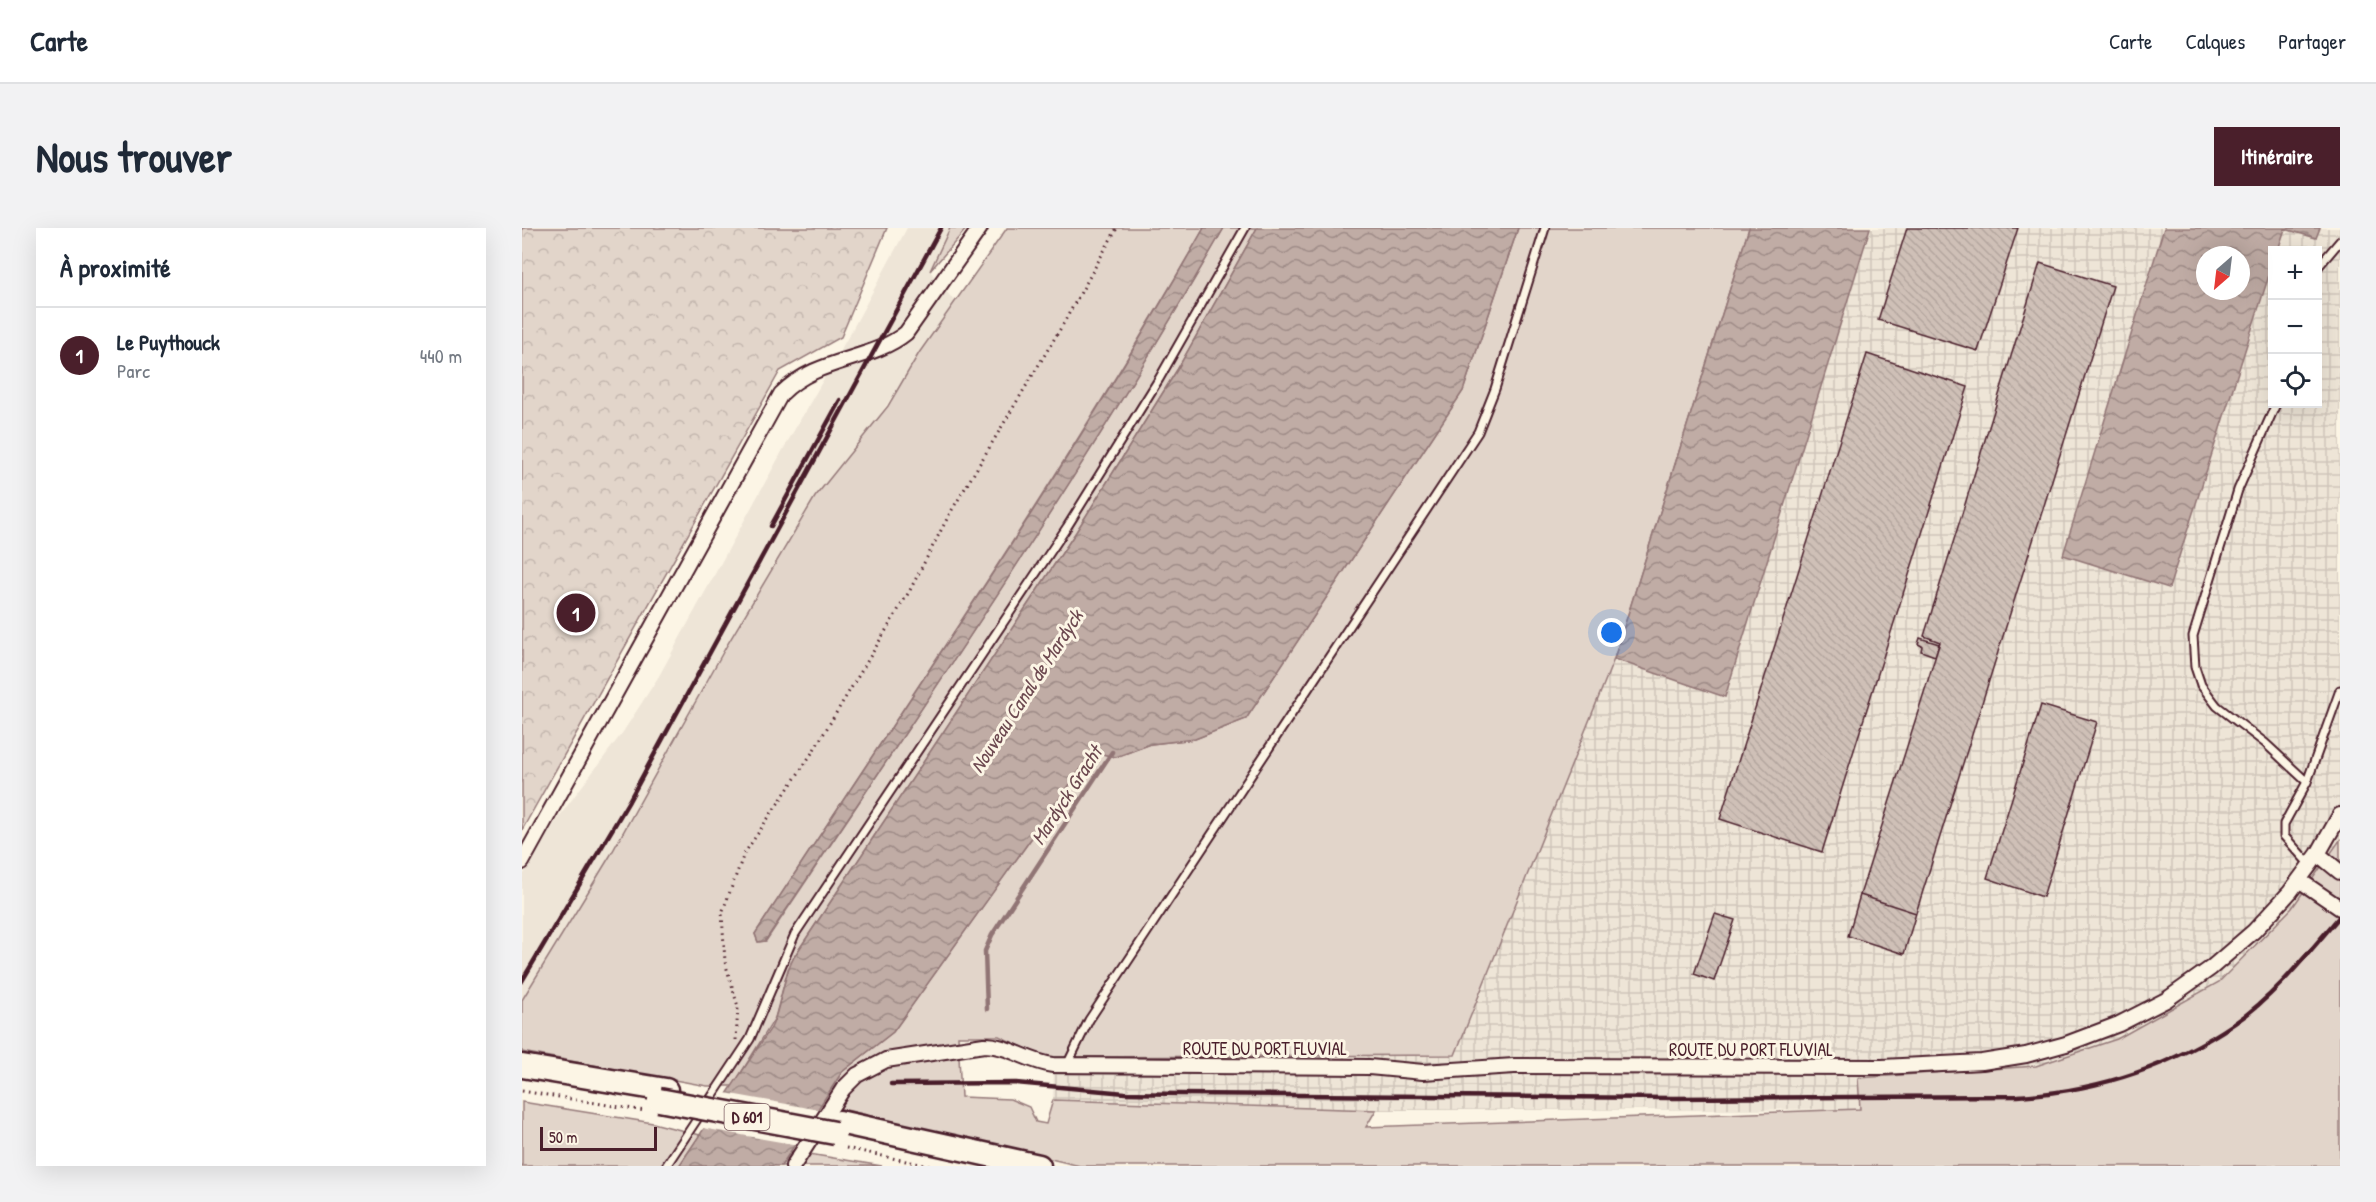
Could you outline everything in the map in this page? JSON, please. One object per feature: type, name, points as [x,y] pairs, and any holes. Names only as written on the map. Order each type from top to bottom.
[{"type":"main road","name":"D 601","points":[[526,1076],[836,1134],[989,1166]]},
{"type":"main road","name":"D 601","points":[[836,1134],[1039,1166]]},
{"type":"street","points":[[522,862],[782,394],[809,373],[891,342],[906,333],[980,228]]},
{"type":"street","name":"ROUTE DU PORT FLUVIAL","points":[[793,1166],[843,1089],[857,1075],[886,1060],[992,1045],[1005,1047],[1046,1064],[1368,1067],[1423,1072],[1506,1066],[1890,1067],[2002,1059],[2080,1039],[2119,1024],[2166,1000],[2234,950],[2299,880],[2340,815]]},
{"type":"street","points":[[2314,859],[2340,872]]},
{"type":"street","points":[[2299,880],[2340,908]]},
{"type":"lane","points":[[666,1166],[754,1030],[785,954],[799,928],[1067,526],[1160,379],[1245,228]]},
{"type":"lane","points":[[1067,1065],[1089,1020],[1478,432],[1495,389],[1545,228]]},
{"type":"lane","points":[[2322,262],[2340,241]]},
{"type":"lane","points":[[2274,408],[2238,490],[2193,636],[2195,667],[2201,685],[2217,706],[2265,743],[2307,782]]},
{"type":"lane","points":[[2314,859],[2284,836],[2284,824],[2307,782],[2340,690]]},
{"type":"path","points":[[735,1062],[738,1007],[724,962],[722,913],[744,854],[812,753],[909,592],[950,515],[1117,228]]},
{"type":"path","points":[[526,1076],[657,1101]]},
{"type":"path","points":[[836,1134],[929,1166]]},
{"type":"shaded area","points":[[907,228],[950,228],[930,271],[955,302],[727,645],[610,856],[522,1000],[522,877],[555,822],[623,732],[659,676]]},
{"type":"shaded area","points":[[1870,228],[2164,228],[2063,555],[2169,588],[2268,279],[2268,408],[2322,408],[2322,246],[2279,246],[2285,229],[2316,237],[2320,228],[2340,228],[2340,840],[2292,908],[2219,982],[2117,1039],[2036,1066],[1859,1078],[1861,1109],[1376,1110],[1053,1100],[1054,1057],[1455,1055],[1614,659],[1725,697]]},
{"type":"green space","points":[[522,228],[887,228],[841,337],[780,371],[522,830]]},
{"type":"green space","points":[[950,228],[967,228],[930,271]]},
{"type":"green space","points":[[1007,228],[1204,228],[1042,496],[755,934],[758,942],[766,941],[1001,589],[1115,410],[1224,228],[1257,228],[1177,370],[1076,532],[794,957],[788,969],[775,1018],[733,1086],[707,1086],[522,1052],[522,1000],[610,856],[727,645],[815,497],[888,406],[919,353]]},
{"type":"green space","points":[[1518,228],[1749,228],[1614,659],[1455,1055],[1054,1057],[1041,1056],[999,1036],[958,1036],[961,1097],[1010,1099],[1029,1107],[1036,1122],[1046,1124],[1053,1100],[1376,1110],[1366,1127],[1860,1109],[1858,1078],[2036,1066],[2117,1039],[2219,982],[2292,908],[2340,840],[2340,1166],[1080,1166],[821,1104],[842,1072],[893,1032],[1093,752],[1116,757],[1151,744],[1195,739],[1246,719],[1463,391]]},
{"type":"green space","points":[[522,1102],[653,1123],[700,1135],[679,1166],[522,1166]]},
{"type":"green space","points":[[791,1151],[882,1166],[781,1166]]},
{"type":"water","points":[[1204,228],[1224,228],[1115,410],[1001,589],[884,765],[765,941],[758,942],[755,934],[928,672],[1098,408]]},
{"type":"water","name":"Nouveau Canal de Mardyck","points":[[1257,228],[1518,228],[1463,391],[1246,719],[1195,739],[1151,744],[1116,757],[1093,752],[893,1032],[842,1072],[781,1166],[679,1166],[771,1028],[794,957],[1076,532],[1177,370]]},
{"type":"water","points":[[1749,228],[1870,228],[1725,697],[1614,659]]},
{"type":"water","points":[[2164,228],[2320,228],[2316,238],[2285,229],[2279,246],[2268,246],[2268,279],[2169,588],[2063,555]]},
{"type":"pier","points":[[725,1093],[820,1110],[798,1145],[702,1128]]},
{"type":"building","points":[[1907,228],[2018,228],[1978,351],[1878,320]]},
{"type":"building","points":[[2040,263],[2113,286],[1916,913],[1860,895],[1940,642],[1924,636]]},
{"type":"building","points":[[1867,354],[1968,387],[1822,852],[1720,819]]},
{"type":"building","points":[[1920,638],[1939,644],[1935,656],[1921,651],[1922,646],[1918,644]]},
{"type":"building","points":[[2041,705],[2097,722],[2043,897],[1987,878]]},
{"type":"building","points":[[1860,895],[1916,913],[1904,954],[1848,936]]},
{"type":"building","points":[[1715,914],[1735,920],[1714,981],[1694,974]]},
{"type":"waterway","name":"Mardyck Gracht","points":[[987,1009],[985,951],[992,935],[1112,752]]},
{"type":"railway","points":[[522,981],[629,801],[941,228]]},
{"type":"railway","points":[[771,526],[840,400]]},
{"type":"railway","points":[[891,1084],[1016,1083],[1125,1093],[1179,1094],[1673,1098],[2018,1096],[2047,1093],[2104,1083],[2158,1065],[2210,1039],[2264,1000],[2291,973],[2340,916]]},
{"type":"place","name":"Le Puythouck","points":[[576,613]]}]
